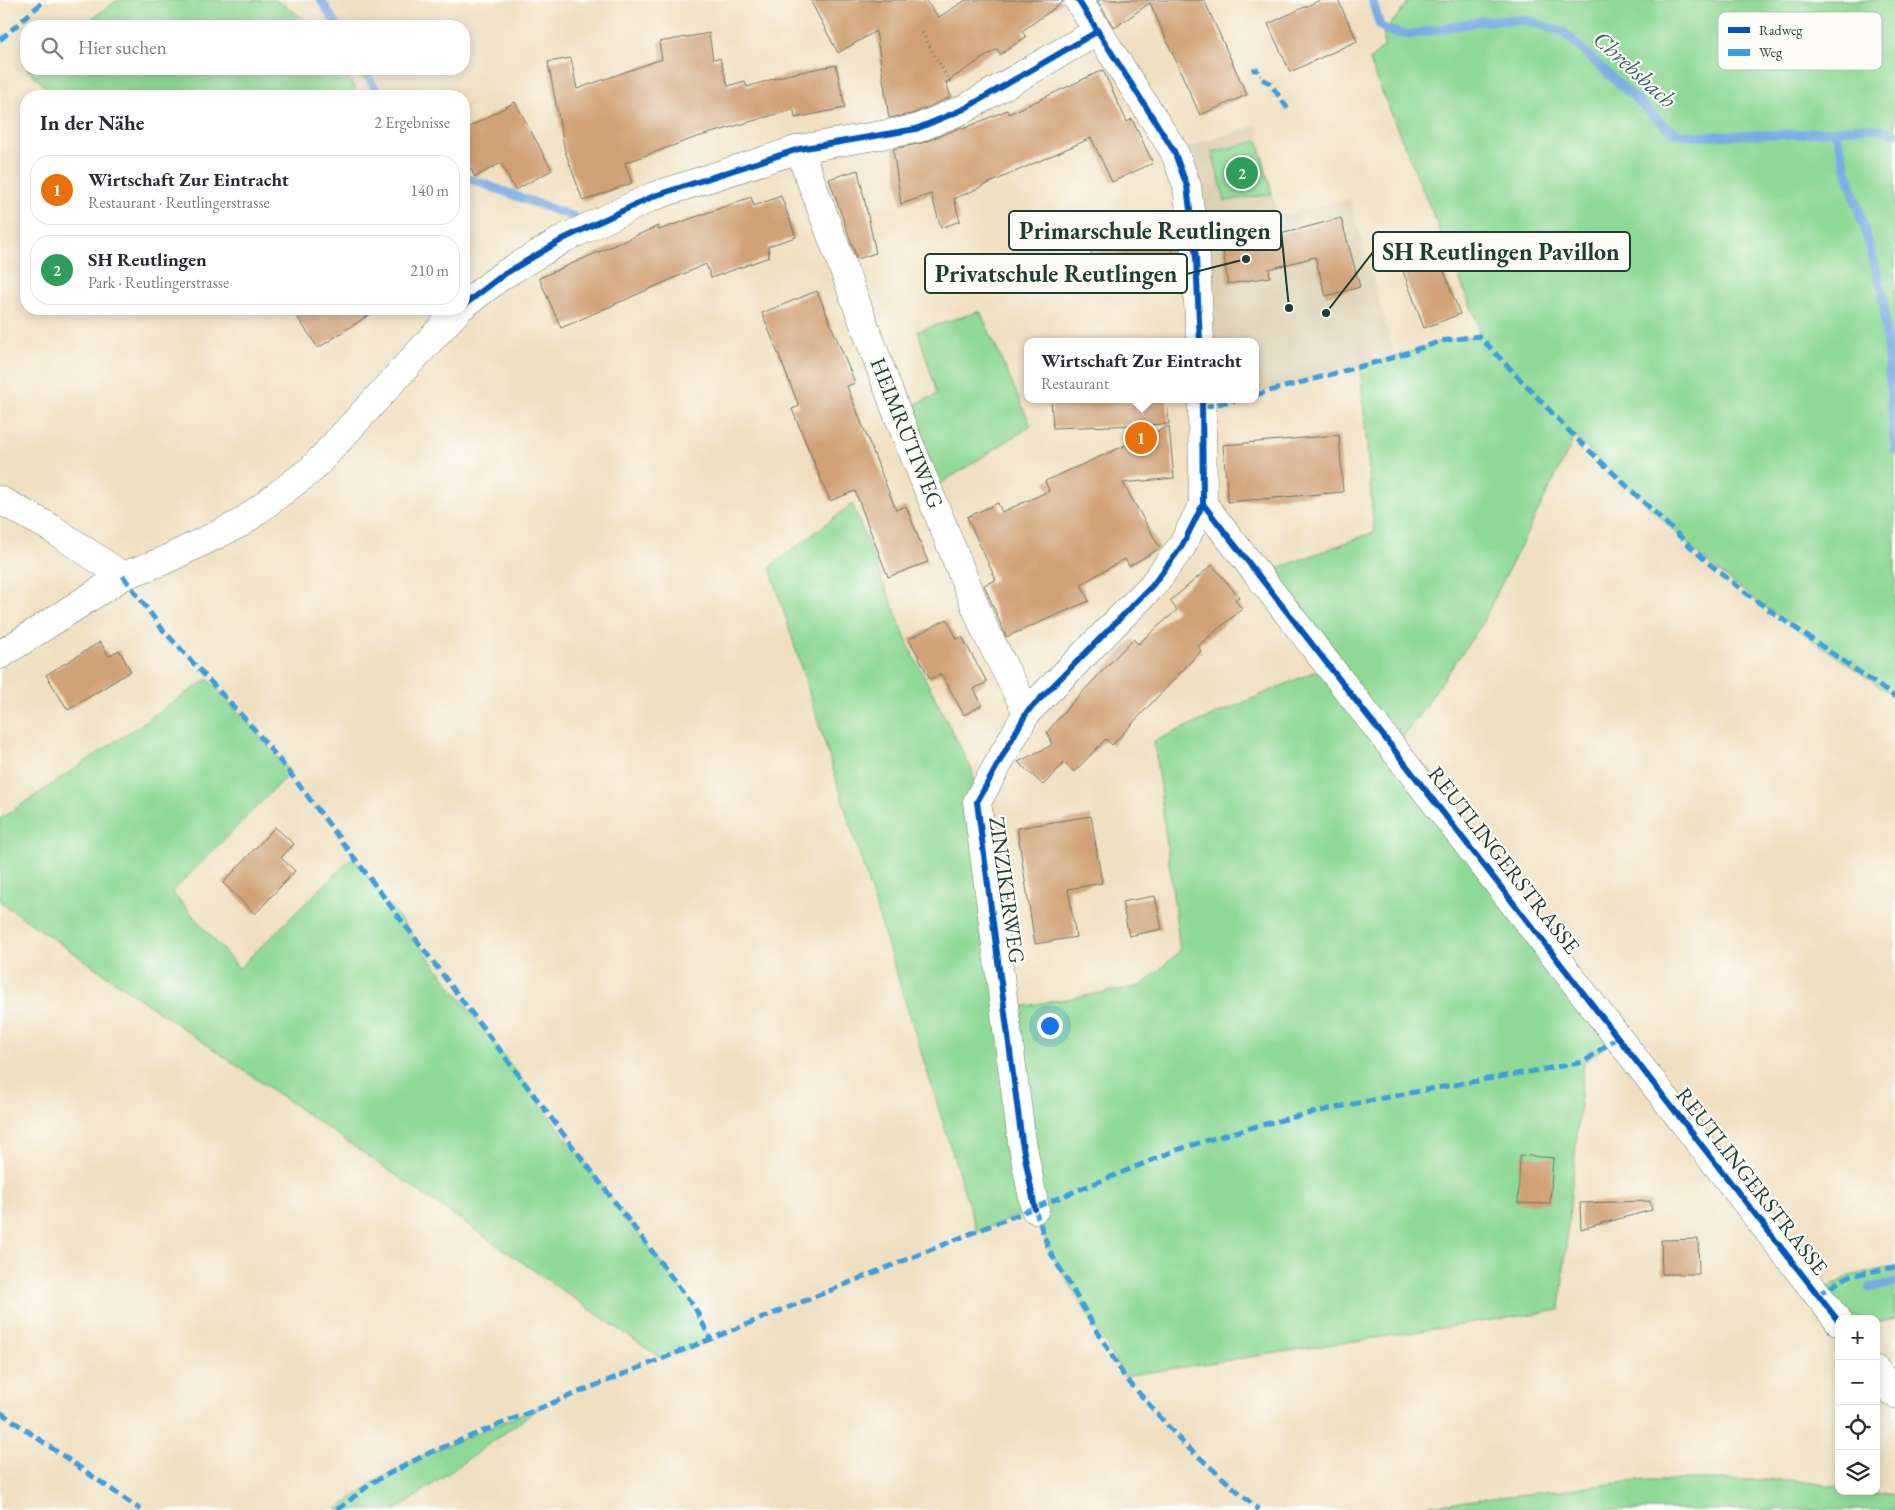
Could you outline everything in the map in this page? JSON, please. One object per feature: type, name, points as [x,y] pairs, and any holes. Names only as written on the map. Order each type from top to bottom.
[{"type":"street","points":[[1078,0],[1174,151],[1187,186],[1196,258],[1200,338]]},
{"type":"street","points":[[470,300],[503,275],[565,238],[654,196],[799,149],[916,129],[964,109],[1098,31]]},
{"type":"street","name":"HEIMRÜTIWEG","points":[[799,149],[896,413],[985,630],[1027,712]]},
{"type":"street","points":[[0,655],[123,576],[163,561],[240,523],[312,469],[453,315]]},
{"type":"street","points":[[1202,403],[1203,504]]},
{"type":"street","points":[[0,500],[51,528],[123,576]]},
{"type":"street","name":"ZINZIKERWEG","points":[[1035,1208],[1022,1142],[977,802],[1027,712],[1152,586],[1182,546],[1203,504]]},
{"type":"street","name":"REUTLINGERSTRASSE","points":[[1203,504],[1835,1317]]},
{"type":"street","points":[[1880,1375],[1895,1394]]},
{"type":"path","points":[[922,33],[964,109]]},
{"type":"path","points":[[1259,70],[1262,79]]},
{"type":"shaded area","points":[[1257,125],[1278,216],[1350,199],[1395,357],[1259,394],[1259,338],[1199,338],[1174,151]]},
{"type":"green space","points":[[118,0],[276,0],[306,20],[90,20]]},
{"type":"green space","points":[[1410,0],[1895,0],[1895,697],[1755,600],[1707,562],[1575,437],[1480,627],[1395,749],[1619,1036],[1584,1062],[1560,1310],[1124,1376],[1049,1250],[1035,1209],[977,1232],[770,567],[852,504],[911,651],[972,770],[1006,1011],[1141,986],[1180,951],[1154,741],[1330,665],[1260,575],[1374,532],[1360,366],[1395,357],[1441,341],[1479,336],[1477,321],[1369,60],[1384,47],[1384,33]]},
{"type":"green space","points":[[33,75],[346,75],[356,90],[48,90]]},
{"type":"green space","points":[[1258,141],[1272,194],[1225,201],[1212,152]]},
{"type":"green space","points":[[980,311],[1031,426],[929,491],[897,413],[937,394],[918,331]]},
{"type":"green space","points":[[208,679],[254,729],[290,773],[172,892],[239,968],[353,857],[695,1308],[711,1340],[662,1359],[0,902],[0,819]]},
{"type":"green space","points":[[1895,1267],[1895,1319],[1880,1322],[1880,1315],[1835,1315],[1817,1295],[1849,1276]]},
{"type":"green space","points":[[542,1406],[397,1510],[337,1510],[373,1482],[429,1453]]},
{"type":"green space","points":[[1646,1480],[1793,1480],[1835,1486],[1835,1495],[1880,1495],[1880,1493],[1895,1496],[1895,1510],[1388,1510]]},
{"type":"building","points":[[810,0],[925,0],[939,17],[966,0],[1062,0],[1063,2],[1022,31],[1026,37],[1001,54],[997,49],[946,82],[951,97],[912,114],[889,118],[876,31],[838,53]]},
{"type":"building","points":[[1097,0],[1204,0],[1247,95],[1200,115],[1150,3],[1114,28]]},
{"type":"building","points":[[1320,0],[1338,0],[1357,41],[1290,72],[1268,24]]},
{"type":"building","points":[[709,33],[713,59],[720,58],[728,86],[745,81],[747,87],[786,75],[836,65],[845,108],[795,118],[794,109],[694,138],[625,163],[632,183],[583,201],[565,151],[548,62],[571,58],[577,89],[662,59],[659,42]]},
{"type":"building","points":[[1103,70],[1127,122],[1132,119],[1153,163],[1112,182],[1091,138],[954,199],[960,221],[941,228],[931,194],[901,204],[893,149],[922,143],[962,127],[963,129],[1007,110],[1009,114]]},
{"type":"building","points":[[515,102],[552,170],[515,190],[501,163],[475,177],[470,168],[470,127]]},
{"type":"building","points":[[858,170],[876,253],[857,259],[829,179]]},
{"type":"building","points":[[781,196],[796,237],[768,246],[769,257],[711,278],[706,264],[561,328],[539,278],[658,226],[659,230],[751,197],[754,206]]},
{"type":"building","points":[[1341,218],[1360,287],[1326,296],[1315,257],[1269,269],[1270,277],[1228,284],[1220,229],[1274,220],[1277,235]]},
{"type":"building","points":[[1165,223],[1176,266],[1100,286],[1090,248],[1113,242],[1111,236]]},
{"type":"building","points":[[1439,258],[1460,314],[1424,328],[1403,271]]},
{"type":"building","points":[[817,291],[855,383],[847,386],[896,510],[906,506],[928,562],[888,577],[855,491],[830,501],[792,409],[799,406],[762,313]]},
{"type":"building","points":[[296,315],[369,315],[318,348]]},
{"type":"building","points":[[1051,403],[1167,403],[1169,424],[1053,428]]},
{"type":"building","points":[[1169,426],[1174,478],[1123,483],[1160,548],[1129,566],[1125,559],[1081,584],[1089,601],[1006,637],[984,585],[996,580],[967,517],[998,503],[1002,512],[1049,491],[1045,481]]},
{"type":"building","points":[[1339,435],[1343,492],[1228,502],[1223,445]]},
{"type":"building","points":[[1212,565],[1239,597],[1235,600],[1242,609],[1198,646],[1201,651],[1112,745],[1106,739],[1074,772],[1064,763],[1043,785],[1018,762],[1052,745],[1047,732],[1070,705],[1133,639],[1138,644],[1177,610],[1170,601]]},
{"type":"building","points":[[947,619],[957,639],[962,637],[987,682],[974,689],[982,705],[964,715],[944,678],[940,674],[930,679],[909,639]]},
{"type":"building","points":[[100,642],[109,656],[119,650],[131,671],[68,710],[46,675]]},
{"type":"building","points":[[1091,816],[1102,883],[1068,889],[1076,937],[1035,944],[1017,828]]},
{"type":"building","points":[[275,827],[294,844],[281,858],[295,871],[255,914],[223,883]]},
{"type":"building","points":[[1155,896],[1162,929],[1129,936],[1122,902]]},
{"type":"building","points":[[1520,1155],[1553,1158],[1550,1204],[1518,1203]]},
{"type":"building","points":[[1650,1201],[1652,1210],[1581,1229],[1580,1203]]},
{"type":"building","points":[[1698,1239],[1699,1274],[1662,1274],[1661,1240]]},
{"type":"waterway","points":[[321,0],[333,20]]},
{"type":"waterway","name":"Chrebsbach","points":[[1372,0],[1380,26],[1392,32],[1408,35],[1482,21],[1525,20],[1563,32],[1675,133],[1700,136],[1799,134],[1868,127],[1895,133]]},
{"type":"waterway","points":[[367,75],[376,90]]},
{"type":"waterway","points":[[1835,130],[1883,293],[1895,450]]},
{"type":"waterway","points":[[470,179],[574,217]]},
{"type":"waterway","points":[[1869,1288],[1895,1283]]},
{"type":"marked path","points":[[22,20],[45,0]]},
{"type":"marked path","points":[[0,40],[20,22]]},
{"type":"marked path","points":[[1252,70],[1259,70]]},
{"type":"marked path","points":[[1262,79],[1270,83],[1290,112]]},
{"type":"marked path","points":[[1259,394],[1395,357],[1441,341],[1479,336],[1575,437],[1707,562],[1755,600],[1895,697]]},
{"type":"marked path","points":[[1203,407],[1222,403]]},
{"type":"marked path","points":[[123,576],[163,630],[254,729],[290,773],[695,1308],[711,1340]]},
{"type":"marked path","points":[[337,1510],[373,1482],[429,1453],[1177,1150],[1277,1121],[1327,1109],[1584,1062],[1619,1036]]},
{"type":"marked path","points":[[1035,1209],[1049,1250],[1124,1376],[1183,1443],[1259,1510]]},
{"type":"marked path","points":[[1817,1295],[1849,1276],[1895,1267]]},
{"type":"marked path","points":[[0,1412],[141,1510]]},
{"type":"cycle path","points":[[1078,0],[1174,151],[1187,186],[1196,258],[1200,338]]},
{"type":"cycle path","points":[[470,300],[503,275],[565,238],[654,196],[799,149],[916,129],[964,109],[1098,31]]},
{"type":"cycle path","points":[[1202,403],[1203,504],[1835,1317]]},
{"type":"cycle path","points":[[1035,1209],[1022,1142],[977,802],[1027,712],[1152,586],[1182,546],[1203,504]]},
{"type":"place","name":"SH Reutlingen","points":[[1242,173]]},
{"type":"place","name":"Privatschule Reutlingen","points":[[1246,259]]},
{"type":"place","name":"Primarschule Reutlingen","points":[[1289,308]]},
{"type":"place","name":"SH Reutlingen Pavillon","points":[[1326,313]]},
{"type":"place","name":"Wirtschaft Zur Eintracht","points":[[1141,438]]}]
